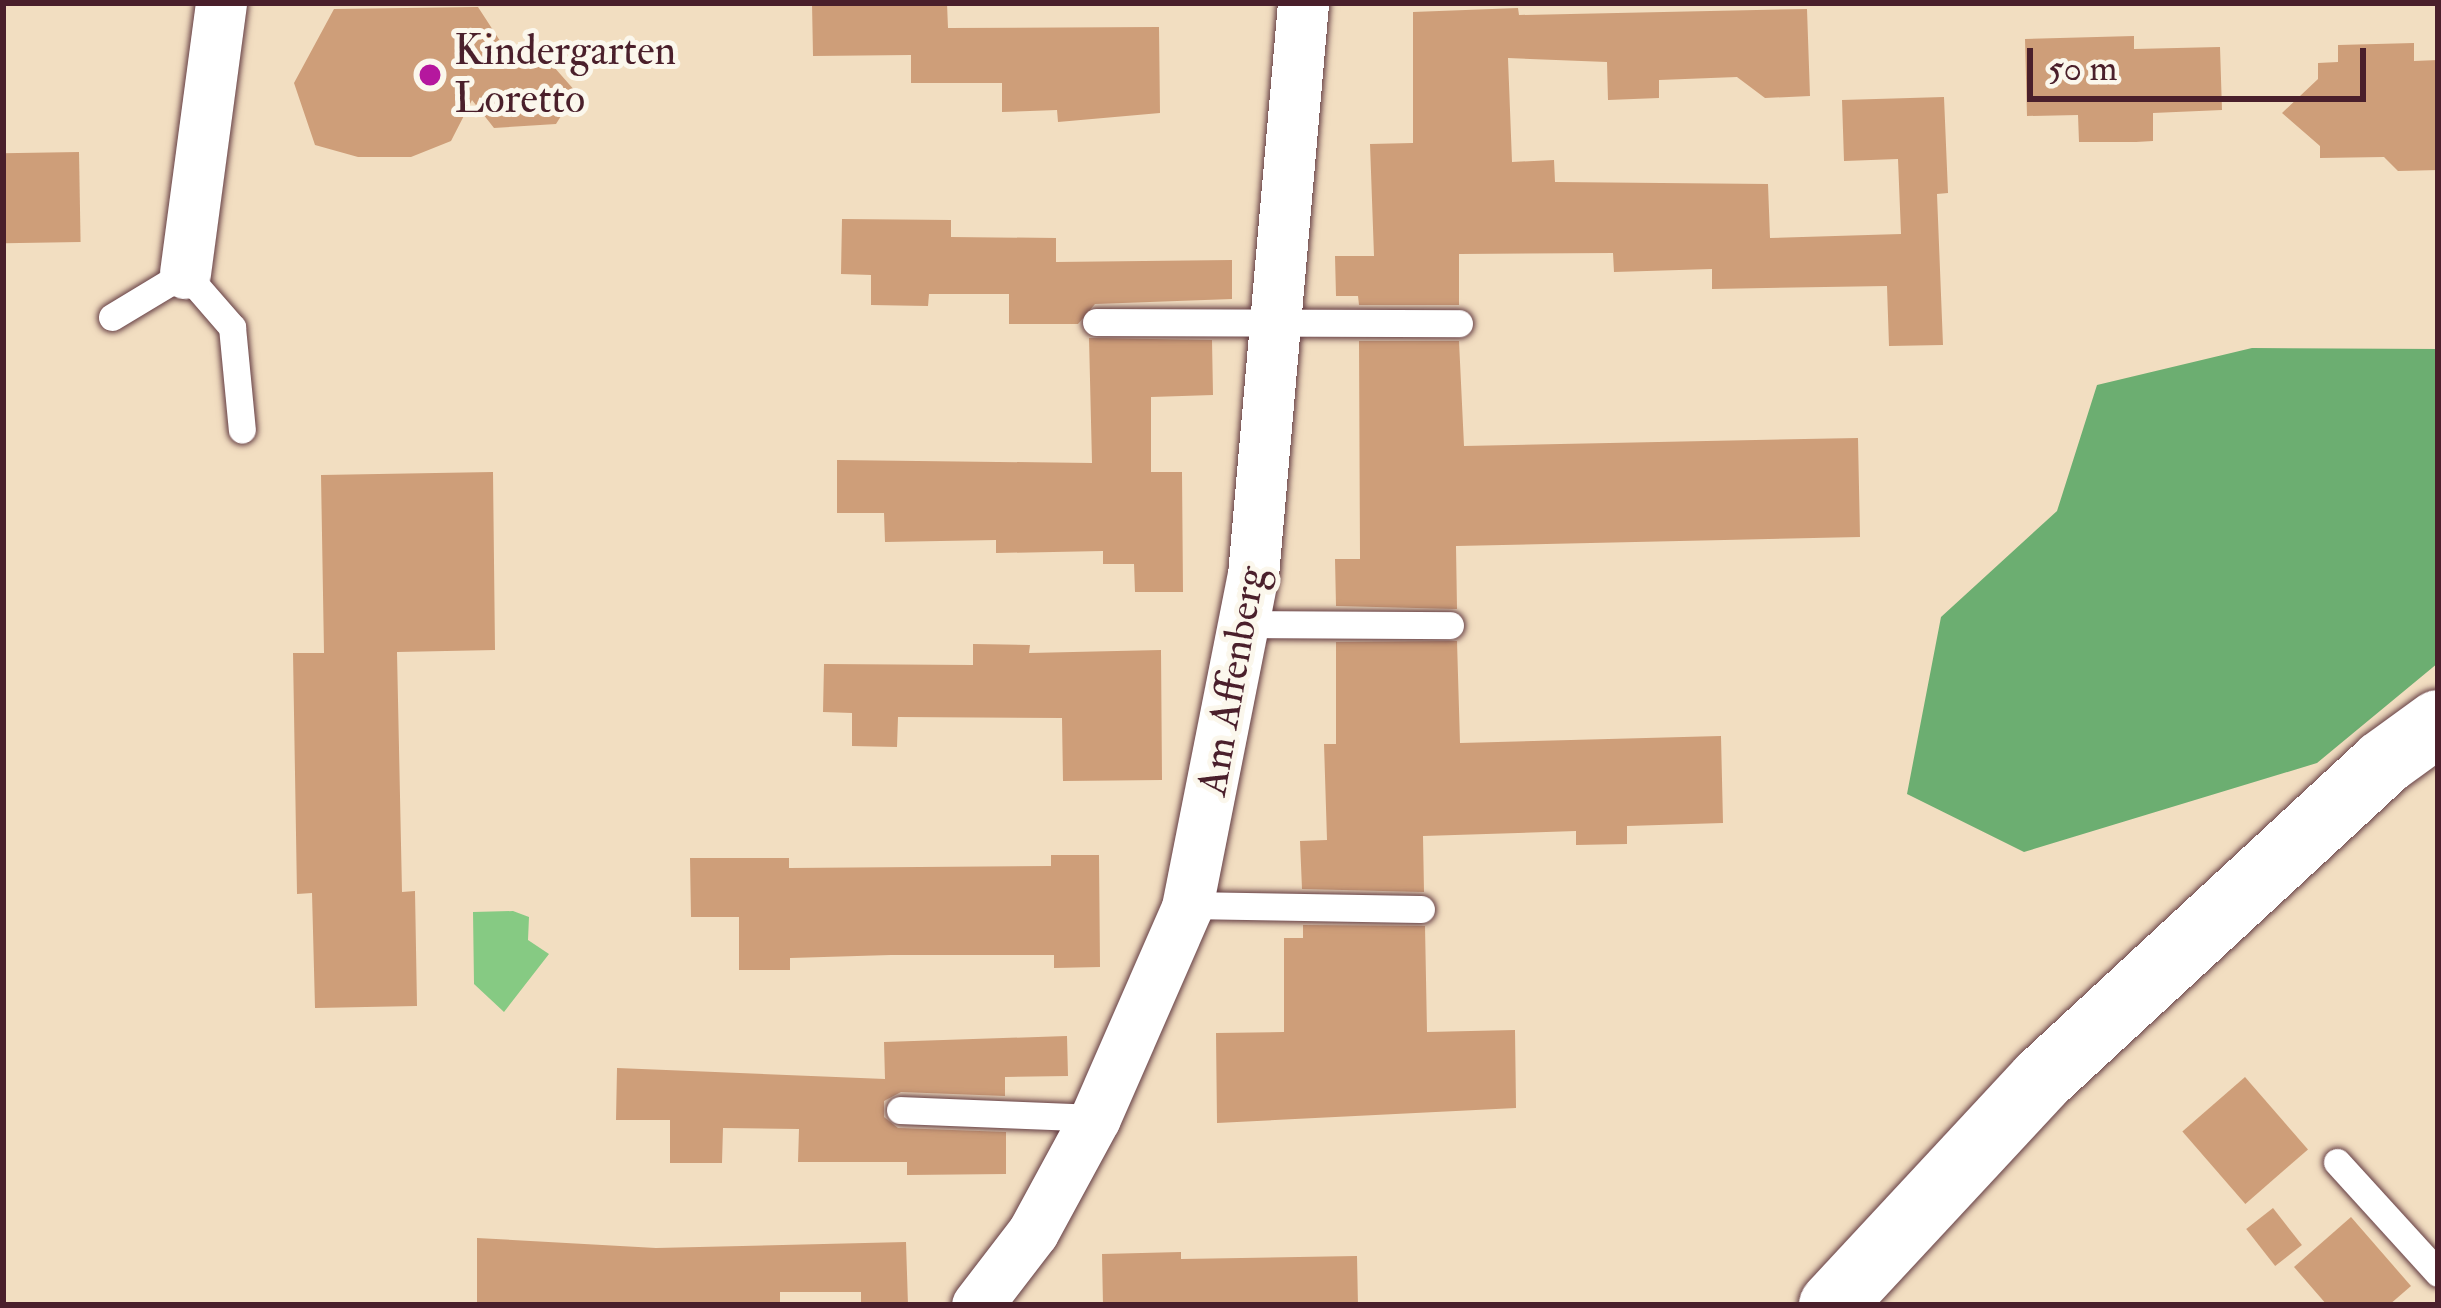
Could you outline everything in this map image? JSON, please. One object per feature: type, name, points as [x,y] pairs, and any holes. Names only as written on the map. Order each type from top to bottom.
[{"type":"main road","points":[[1832,1305],[2041,1080],[2383,763],[2438,723]]},
{"type":"street","points":[[185,273],[221,3]]},
{"type":"street","name":"Am Affenberg","points":[[977,1305],[1033,1232],[1095,1118],[1187,905],[1245,624],[1277,322],[1303,3]]},
{"type":"lane","points":[[112,317],[185,273],[232,327],[242,430]]},
{"type":"lane","points":[[1096,322],[1459,323]]},
{"type":"lane","points":[[1245,624],[1450,625]]},
{"type":"lane","points":[[1187,905],[1421,909]]},
{"type":"lane","points":[[900,1110],[1095,1118]]},
{"type":"lane","points":[[2337,1162],[2438,1273]]},
{"type":"green space","points":[[2252,348],[2438,349],[2438,663],[2317,763],[2024,852],[1907,794],[1941,617],[2057,511],[2097,385]]},
{"type":"green space","points":[[513,911],[529,917],[528,940],[549,954],[504,1012],[474,984],[473,912]]},
{"type":"building","points":[[812,3],[947,3],[948,28],[1159,27],[1160,113],[1058,122],[1057,110],[1002,112],[1002,83],[911,83],[911,55],[813,56]]},
{"type":"building","name":"Kindergarten Loretto","points":[[478,7],[513,61],[554,67],[576,92],[556,124],[494,128],[472,100],[451,141],[411,157],[358,157],[315,145],[294,83],[334,9]]},
{"type":"building","points":[[1518,8],[1519,15],[1807,9],[1810,96],[1765,98],[1737,77],[1659,80],[1659,98],[1608,100],[1607,62],[1508,58],[1512,162],[1554,160],[1555,182],[1768,184],[1770,238],[1901,234],[1898,159],[1844,161],[1842,100],[1944,97],[1948,193],[1937,194],[1943,345],[1889,346],[1887,286],[1712,289],[1712,269],[1614,272],[1613,253],[1459,254],[1459,305],[1359,305],[1358,296],[1336,296],[1335,256],[1374,256],[1370,144],[1413,143],[1413,12]]},
{"type":"building","points":[[2134,36],[2134,49],[2220,47],[2222,110],[2153,113],[2153,141],[2136,142],[2079,142],[2078,115],[2027,116],[2025,39]]},
{"type":"building","points":[[2414,43],[2414,61],[2438,60],[2438,170],[2398,171],[2384,157],[2320,158],[2320,146],[2282,113],[2318,79],[2318,63],[2338,62],[2338,45]]},
{"type":"building","points":[[79,152],[81,242],[5,243],[3,153]]},
{"type":"building","points":[[842,219],[951,220],[951,237],[1056,238],[1056,262],[1232,260],[1232,299],[1095,304],[1078,324],[1009,324],[1009,294],[929,294],[928,306],[871,305],[871,275],[841,274]]},
{"type":"building","points":[[1089,338],[1212,340],[1213,395],[1151,397],[1151,472],[1182,472],[1183,592],[1135,592],[1134,564],[1103,564],[1103,551],[996,553],[996,540],[885,542],[884,513],[837,513],[837,460],[1092,463]]},
{"type":"building","points":[[1359,341],[1459,341],[1464,446],[1858,438],[1860,537],[1456,546],[1457,609],[1336,606],[1335,559],[1360,559]]},
{"type":"building","points":[[493,472],[495,650],[397,652],[402,892],[415,891],[417,1006],[315,1008],[312,893],[297,894],[293,653],[324,653],[321,475]]},
{"type":"building","points":[[1457,641],[1460,743],[1721,736],[1723,823],[1627,826],[1627,844],[1576,845],[1576,831],[1423,836],[1424,892],[1302,889],[1300,841],[1327,840],[1324,744],[1336,744],[1336,642]]},
{"type":"building","points":[[973,644],[1030,645],[1029,653],[1161,650],[1162,780],[1063,781],[1062,718],[898,717],[897,747],[852,746],[852,713],[823,712],[824,664],[973,665]]},
{"type":"building","points":[[1051,855],[1099,855],[1100,967],[1054,968],[1054,955],[891,955],[790,958],[790,970],[739,970],[739,917],[691,917],[690,858],[789,858],[789,868],[1051,866]]},
{"type":"building","points":[[1303,925],[1425,926],[1427,1032],[1515,1030],[1516,1108],[1217,1123],[1216,1033],[1284,1032],[1284,938],[1303,938]]},
{"type":"building","points":[[1067,1036],[1068,1076],[1005,1077],[1005,1096],[901,1092],[884,1101],[884,1117],[898,1128],[1006,1132],[1006,1174],[907,1175],[907,1162],[798,1162],[799,1129],[723,1128],[722,1163],[670,1163],[670,1120],[616,1120],[617,1068],[885,1079],[884,1042]]},
{"type":"building","points":[[2245,1077],[2308,1149],[2245,1204],[2182,1131]]},
{"type":"building","points":[[2273,1208],[2302,1245],[2275,1266],[2246,1229]]},
{"type":"building","points":[[2351,1217],[2411,1286],[2389,1305],[2327,1305],[2294,1267]]},
{"type":"building","points":[[477,1238],[656,1248],[906,1242],[908,1305],[861,1305],[861,1292],[780,1292],[780,1305],[477,1303]]},
{"type":"building","points":[[1181,1252],[1181,1259],[1357,1256],[1358,1305],[1103,1305],[1102,1254]]},
{"type":"place","name":"Kindergarten Loretto","points":[[430,75]]}]
